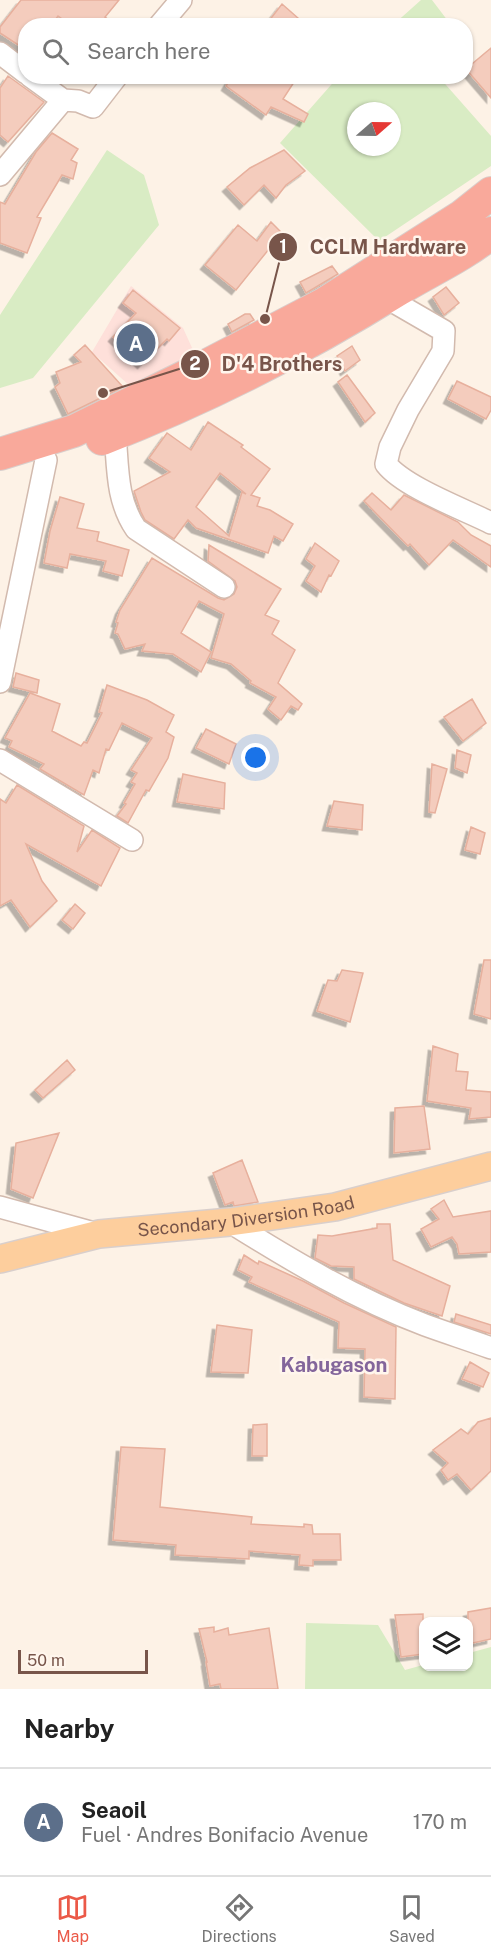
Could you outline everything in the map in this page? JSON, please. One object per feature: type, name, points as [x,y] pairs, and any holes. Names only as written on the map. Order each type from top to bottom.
[{"type":"highway","points":[[0,454],[74,431],[324,304],[462,216],[491,193]]},
{"type":"highway","points":[[0,477],[185,404],[264,365],[387,298],[442,266],[491,233]]},
{"type":"main road","name":"Secondary Diversion Road","points":[[99,1234],[230,1222],[335,1207],[491,1166]]},
{"type":"main road","points":[[0,1259],[99,1234]]},
{"type":"street","points":[[166,18],[181,0]]},
{"type":"street","points":[[0,53],[18,67]]},
{"type":"street","points":[[41,84],[63,100],[78,101],[93,107],[111,84]]},
{"type":"street","points":[[0,175],[63,100]]},
{"type":"street","points":[[387,298],[444,331],[443,351],[408,410],[390,447],[386,464],[392,471],[423,490],[491,523]]},
{"type":"street","points":[[115,433],[119,489],[126,515],[136,529],[224,587]]},
{"type":"street","points":[[1,675],[46,460]]},
{"type":"street","points":[[0,760],[132,840]]},
{"type":"street","name":"Secondary Diversion Road","points":[[0,1207],[99,1234]]},
{"type":"street","points":[[230,1222],[347,1290],[425,1325],[491,1348]]},
{"type":"shaded area","points":[[131,286],[183,328],[198,361],[130,386],[92,352]]},
{"type":"green space","points":[[421,0],[432,0],[446,18],[401,18]]},
{"type":"green space","points":[[332,84],[445,84],[491,136],[491,166],[379,241],[280,143]]},
{"type":"green space","points":[[107,150],[144,175],[159,225],[33,378],[0,388],[0,315]]},
{"type":"green space","points":[[306,1623],[378,1625],[405,1670],[419,1666],[419,1671],[473,1671],[473,1652],[491,1647],[491,1689],[305,1689]]},
{"type":"building","points":[[21,0],[119,0],[106,18],[61,18],[58,16],[57,18],[18,18],[18,45],[0,33],[0,27]]},
{"type":"building","points":[[282,4],[298,18],[271,18]]},
{"type":"building","points":[[491,48],[491,98],[473,77],[473,63]]},
{"type":"building","points":[[8,76],[44,102],[8,142],[0,135],[0,88]]},
{"type":"building","points":[[227,84],[293,84],[283,99],[308,114],[304,122],[271,107],[266,115],[226,86]]},
{"type":"building","points":[[52,133],[78,149],[71,160],[77,163],[73,179],[62,175],[37,217],[41,218],[27,253],[0,243],[0,202],[5,204],[36,152]]},
{"type":"building","points":[[284,150],[305,171],[286,185],[276,198],[264,185],[244,205],[227,187],[250,168]]},
{"type":"building","points":[[271,222],[284,235],[276,247],[273,244],[236,290],[205,265],[238,225],[257,241]]},
{"type":"building","points":[[332,266],[338,274],[306,293],[300,282]]},
{"type":"building","points":[[446,287],[459,303],[444,315],[433,297]]},
{"type":"building","points":[[133,290],[180,328],[169,341],[167,339],[142,364],[113,337],[136,313],[123,303]]},
{"type":"building","points":[[245,314],[250,314],[254,320],[232,332],[228,324]]},
{"type":"building","points":[[85,345],[123,387],[68,414],[55,387],[60,383],[56,372],[81,362],[74,355]]},
{"type":"building","points":[[352,346],[360,360],[345,371],[337,356]]},
{"type":"building","points":[[347,375],[375,413],[365,422],[338,382]]},
{"type":"building","points":[[457,381],[491,397],[491,410],[486,419],[448,399]]},
{"type":"building","points":[[208,422],[243,445],[241,447],[270,469],[251,495],[260,498],[257,506],[270,510],[293,524],[283,541],[274,536],[268,553],[196,528],[188,520],[174,539],[145,520],[134,491],[170,472],[149,458],[167,433],[191,450]],"holes":[[[220,473],[246,494],[242,492],[229,536],[196,507]]]},
{"type":"building","points":[[372,493],[391,510],[404,495],[458,522],[471,535],[491,546],[491,567],[453,540],[429,565],[364,501]]},
{"type":"building","points":[[60,497],[84,504],[77,528],[99,532],[97,541],[129,550],[122,576],[103,571],[106,561],[70,554],[67,568],[44,563]]},
{"type":"building","points":[[315,543],[339,561],[321,592],[306,581],[315,566],[306,559]]},
{"type":"building","points":[[209,545],[281,589],[265,615],[279,621],[272,634],[295,650],[278,683],[302,704],[298,710],[291,706],[281,720],[268,709],[276,697],[250,683],[251,681],[231,664],[211,658],[224,614],[199,601],[181,633],[211,652],[201,672],[173,654],[142,651],[145,644],[125,649],[118,634],[115,633],[120,610],[152,558],[218,598],[224,600],[234,594],[237,587],[235,581],[208,561]]},
{"type":"building","points":[[16,673],[39,680],[37,693],[13,687]]},
{"type":"building","points":[[107,685],[147,700],[174,715],[166,732],[174,737],[168,758],[149,791],[146,790],[128,823],[117,816],[126,804],[124,803],[135,784],[131,782],[137,773],[131,770],[152,738],[122,723],[109,750],[106,749],[99,773],[93,770],[84,795],[40,769],[44,764],[9,747],[12,741],[5,738],[30,693],[60,704],[52,731],[81,746],[84,742],[87,743],[102,713],[99,712]]},
{"type":"building","points":[[472,699],[486,723],[463,741],[444,717]]},
{"type":"building","points":[[206,729],[236,744],[229,764],[196,748]]},
{"type":"building","points":[[457,750],[471,755],[467,773],[455,768]]},
{"type":"building","points":[[432,764],[447,769],[435,813],[429,812]]},
{"type":"building","points":[[183,774],[225,783],[224,809],[177,802]]},
{"type":"building","points":[[17,785],[84,826],[77,852],[92,830],[120,848],[101,886],[26,844],[42,881],[57,901],[30,927],[11,900],[0,906],[0,799],[6,803]]},
{"type":"building","points":[[334,801],[363,805],[362,830],[327,826]]},
{"type":"building","points":[[471,827],[485,833],[480,854],[465,850]]},
{"type":"building","points":[[75,904],[85,913],[73,929],[62,920]]},
{"type":"building","points":[[484,960],[491,960],[491,1019],[474,1014]]},
{"type":"building","points":[[342,970],[363,973],[350,1022],[317,1011],[328,980],[337,981]]},
{"type":"building","points":[[433,1046],[458,1054],[456,1071],[468,1072],[466,1090],[491,1092],[491,1117],[469,1119],[471,1108],[427,1101]]},
{"type":"building","points":[[67,1060],[75,1070],[43,1098],[35,1090]]},
{"type":"building","points":[[424,1106],[430,1149],[394,1153],[395,1108]]},
{"type":"building","points":[[59,1133],[33,1198],[11,1189],[16,1143]]},
{"type":"building","points":[[242,1160],[258,1202],[234,1206],[233,1202],[225,1205],[213,1173]]},
{"type":"building","points":[[444,1200],[453,1217],[491,1211],[491,1252],[459,1254],[457,1244],[452,1237],[431,1247],[421,1229],[439,1219],[431,1209]]},
{"type":"building","points":[[377,1224],[390,1224],[393,1260],[450,1286],[442,1316],[404,1303],[354,1279],[354,1267],[331,1266],[315,1258],[318,1235],[332,1236],[377,1228]]},
{"type":"building","points":[[244,1255],[258,1264],[259,1261],[303,1281],[396,1327],[395,1399],[364,1397],[365,1349],[338,1348],[339,1322],[249,1282],[252,1277],[238,1270]]},
{"type":"building","points":[[456,1314],[491,1325],[491,1334],[454,1322]]},
{"type":"building","points":[[217,1325],[252,1330],[248,1373],[211,1372]]},
{"type":"building","points":[[470,1362],[489,1373],[483,1387],[462,1379]]},
{"type":"building","points":[[491,1418],[491,1471],[471,1490],[457,1474],[448,1480],[441,1470],[448,1463],[433,1450],[461,1429],[468,1434],[478,1422]]},
{"type":"building","points":[[267,1424],[267,1456],[252,1456],[253,1425]]},
{"type":"building","points":[[121,1447],[165,1449],[160,1507],[252,1517],[251,1524],[304,1527],[304,1524],[312,1525],[313,1534],[340,1534],[341,1560],[313,1560],[313,1566],[299,1565],[300,1555],[249,1551],[249,1559],[175,1555],[176,1545],[113,1540]]},
{"type":"building","points":[[491,1608],[491,1639],[473,1643],[473,1617],[468,1617],[468,1612]]},
{"type":"building","points":[[423,1614],[423,1617],[419,1617],[419,1655],[401,1657],[395,1615]]},
{"type":"building","points":[[214,1627],[214,1632],[228,1628],[229,1635],[269,1628],[278,1689],[221,1689],[220,1684],[210,1686],[199,1629]]},
{"type":"place","name":"CCLM Hardware","points":[[265,319]]},
{"type":"place","name":"Seaoil","points":[[136,343]]},
{"type":"place","name":"D'4 Brothers","points":[[103,393]]},
{"type":"district","name":"Kabugason","points":[[334,1365]]}]
